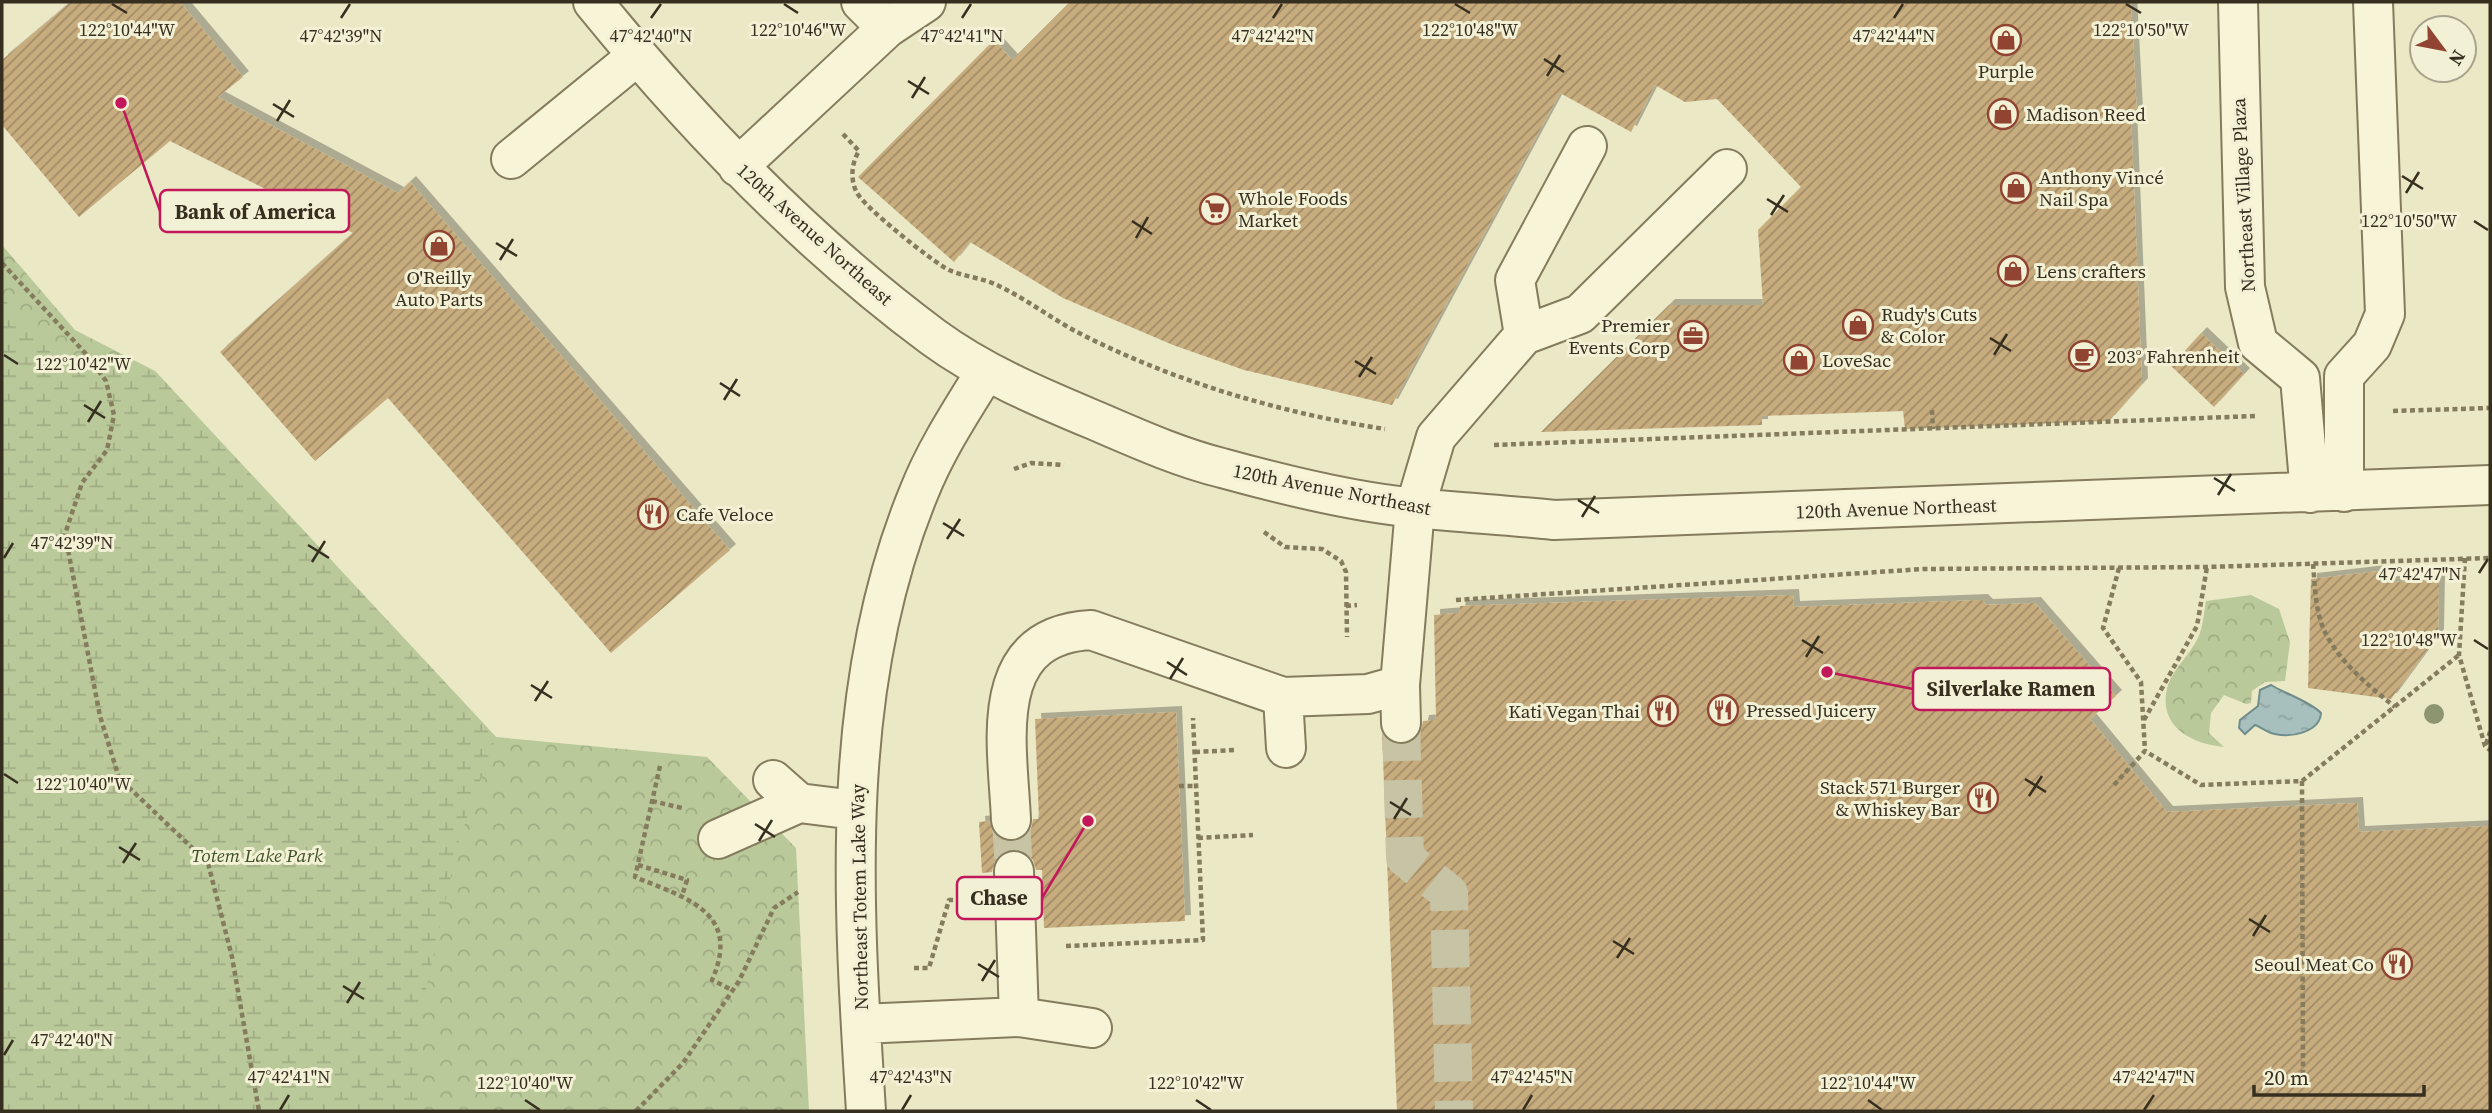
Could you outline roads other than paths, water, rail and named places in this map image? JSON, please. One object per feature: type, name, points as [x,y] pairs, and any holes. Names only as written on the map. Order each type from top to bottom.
[{"type":"street","name":"120th Avenue Northeast","points":[[593,2],[637,56],[738,167],[824,247],[934,338],[986,371],[1159,448],[1221,468],[1415,508],[1554,520],[2490,485]]},
{"type":"street","points":[[738,167],[874,15],[926,2]]},
{"type":"street","name":"Northeast Village Plaza","points":[[2238,2],[2245,287],[2258,343],[2300,378],[2327,493]]},
{"type":"street","points":[[2327,493],[2344,376],[2372,345],[2385,314],[2373,2]]},
{"type":"street","points":[[511,159],[637,56]]},
{"type":"street","points":[[1524,335],[1515,279],[1587,146]]},
{"type":"street","points":[[1401,723],[1400,685],[1415,508],[1436,437],[1524,335],[1580,314],[1727,169]]},
{"type":"street","name":"Northeast Totem Lake Way","points":[[866,1111],[855,810],[864,708],[875,635],[896,551],[919,489],[951,428],[986,371]]},
{"type":"street","points":[[1011,820],[1007,704],[1013,677],[1032,654],[1069,631],[1091,630],[1283,696],[1368,694],[1400,685]]},
{"type":"street","points":[[1283,696],[1286,748]]},
{"type":"street","points":[[718,838],[786,792],[855,810]]},
{"type":"street","points":[[1014,871],[1019,1017]]},
{"type":"street","points":[[861,1024],[1019,1017],[1092,1028]]},
{"type":"water","points":[[2271,685],[2317,709],[2321,713],[2316,725],[2304,732],[2282,735],[2255,725],[2245,734],[2239,728],[2240,720],[2258,706],[2260,690]]},
{"type":"tunnel","points":[[1401,723],[1405,858],[1449,893],[1454,1111]]},
{"type":"tunnel","points":[[1011,820],[1014,871]]},
{"type":"place","name":"Purple","points":[[2006,40]]},
{"type":"place","name":"Bank of America","points":[[121,103]]},
{"type":"place","name":"Madison Reed","points":[[2003,114]]},
{"type":"place","name":"Anthony Vincé Nail Spa","points":[[2016,188]]},
{"type":"place","name":"Whole Foods Market","points":[[1215,209]]},
{"type":"place","name":"O'Reilly Auto Parts","points":[[439,246]]},
{"type":"place","name":"Lens crafters","points":[[2013,271]]},
{"type":"place","name":"Rudy's Cuts & Color","points":[[1858,325]]},
{"type":"place","name":"Premier Events Corp","points":[[1693,336]]},
{"type":"place","name":"203° Fahrenheit","points":[[2084,356]]},
{"type":"place","name":"LoveSac","points":[[1799,360]]},
{"type":"place","name":"Cafe Veloce","points":[[653,514]]},
{"type":"place","name":"Silverlake Ramen","points":[[1827,672]]},
{"type":"place","name":"Pressed Juicery","points":[[1723,710]]},
{"type":"place","name":"Kati Vegan Thai","points":[[1663,711]]},
{"type":"place","name":"Stack 571 Burger & Whiskey Bar","points":[[1983,798]]},
{"type":"place","name":"Chase","points":[[1088,821]]},
{"type":"place","name":"Seoul Meat Co","points":[[2397,964]]},
{"type":"park label","name":"Totem Lake Park","points":[[257,855]]}]
